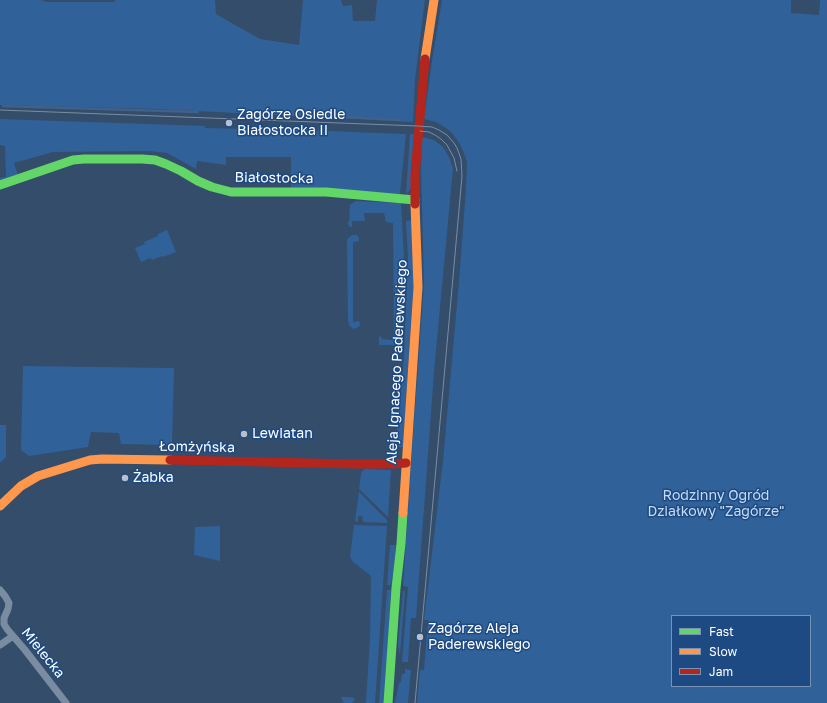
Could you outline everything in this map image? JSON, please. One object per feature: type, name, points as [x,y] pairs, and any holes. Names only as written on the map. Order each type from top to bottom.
[{"type":"street","name":"Aleja Ignacego Paderewskiego","points":[[388,703],[418,287],[415,174],[418,126],[425,59],[434,0]]},
{"type":"street","name":"Białostocka","points":[[0,185],[74,160],[142,158],[155,160],[166,164],[198,181],[212,187],[231,192],[326,192],[415,200]]},
{"type":"street","name":"Łomżyńska","points":[[0,506],[21,486],[34,478],[90,460],[357,464],[406,463]]},
{"type":"street","name":"Mielecka","points":[[0,590],[9,603],[4,618],[4,624],[66,703]]},
{"type":"street","points":[[0,645],[13,636]]},
{"type":"green space","points":[[0,0],[115,2],[115,0],[215,0],[216,14],[260,39],[299,45],[303,0],[341,0],[343,6],[352,5],[353,21],[375,21],[377,0],[425,0],[415,79],[413,122],[157,109],[0,105]]},
{"type":"green space","name":"Rodzinny Ogród Działkowy \"Zagórze\"","points":[[442,0],[791,0],[791,13],[819,15],[820,0],[827,0],[827,703],[417,703],[420,670],[424,670],[428,620],[424,620],[443,461],[459,282],[467,162],[461,146],[453,134],[436,122],[424,119]]},
{"type":"green space","points":[[0,119],[205,126],[205,128],[248,128],[406,134],[400,194],[291,189],[291,157],[226,157],[226,165],[197,161],[196,169],[167,153],[149,151],[53,152],[14,163],[18,175],[0,182],[0,178],[6,177],[5,146],[0,145]]},
{"type":"green space","points":[[410,134],[414,134],[412,185],[406,194]]},
{"type":"green space","points":[[422,137],[434,140],[443,147],[453,168],[434,372],[416,618],[411,618],[408,662],[402,662],[408,587],[403,586],[424,284],[421,168]]},
{"type":"green space","points":[[356,201],[401,203],[405,279],[400,345],[379,345],[379,336],[382,339],[394,339],[393,223],[386,222],[384,213],[364,213],[365,221],[352,221],[352,227],[350,227],[347,222],[349,222],[350,205]]},
{"type":"green space","points":[[413,220],[414,275],[403,447],[399,447],[396,445],[404,357],[408,256],[406,221]]},
{"type":"green space","points":[[167,230],[176,252],[152,260],[150,258],[141,262],[135,248],[145,244],[144,242]]},
{"type":"green space","points":[[352,235],[357,235],[359,238],[359,241],[353,242],[353,322],[359,321],[360,324],[359,327],[353,329],[349,325],[348,320],[347,240]]},
{"type":"green space","points":[[23,366],[174,368],[172,445],[121,444],[119,433],[91,432],[88,447],[29,456],[21,450]]},
{"type":"green space","points":[[0,425],[6,425],[6,457],[0,463]]},
{"type":"green space","points":[[365,469],[391,470],[388,517],[359,489],[361,474]]},
{"type":"green space","points":[[359,492],[387,520],[387,523],[363,522],[362,516],[358,516],[358,522],[355,521]]},
{"type":"green space","points":[[354,525],[387,526],[375,703],[365,703],[370,638],[371,578],[370,575],[353,562],[350,557]]},
{"type":"green space","points":[[220,526],[220,561],[194,555],[195,527]]},
{"type":"green space","points":[[390,545],[396,545],[391,585],[387,585]]},
{"type":"green space","points":[[387,590],[391,590],[385,703],[379,703]]},
{"type":"green space","points":[[403,591],[405,591],[400,655],[398,644]]},
{"type":"green space","points":[[405,669],[411,670],[408,703],[395,703],[399,683],[401,682],[402,674],[405,674]]},
{"type":"green space","points":[[341,697],[355,698],[352,703],[344,703]]},
{"type":"waterway","points":[[3,106],[198,112]]},
{"type":"waterway","points":[[255,112],[400,120]]},
{"type":"tram line","points":[[0,110],[432,127],[447,135],[454,143],[461,159],[462,176],[415,703]]},
{"type":"tram line","points":[[420,131],[429,132],[435,135],[447,145],[454,158],[457,171]]},
{"type":"traffic: fast","points":[[0,185],[73,160],[142,159],[155,160],[166,164],[198,181],[212,187],[231,192],[326,192],[415,200]]},
{"type":"traffic: fast","points":[[388,703],[403,513]]},
{"type":"traffic: slow","points":[[425,59],[434,0]]},
{"type":"traffic: slow","points":[[403,513],[418,287],[415,204]]},
{"type":"traffic: slow","points":[[0,506],[21,486],[38,476],[90,460],[170,460]]},
{"type":"traffic: jam","points":[[415,204],[415,174],[425,59]]},
{"type":"traffic: jam","points":[[170,460],[357,464],[406,463]]},
{"type":"place","name":"Zagórze Osiedle Białostocka II","points":[[229,123]]},
{"type":"place","name":"Lewiatan","points":[[244,434]]},
{"type":"place","name":"Żabka","points":[[125,478]]},
{"type":"place","name":"Zagórze Aleja Paderewskiego","points":[[420,637]]}]
